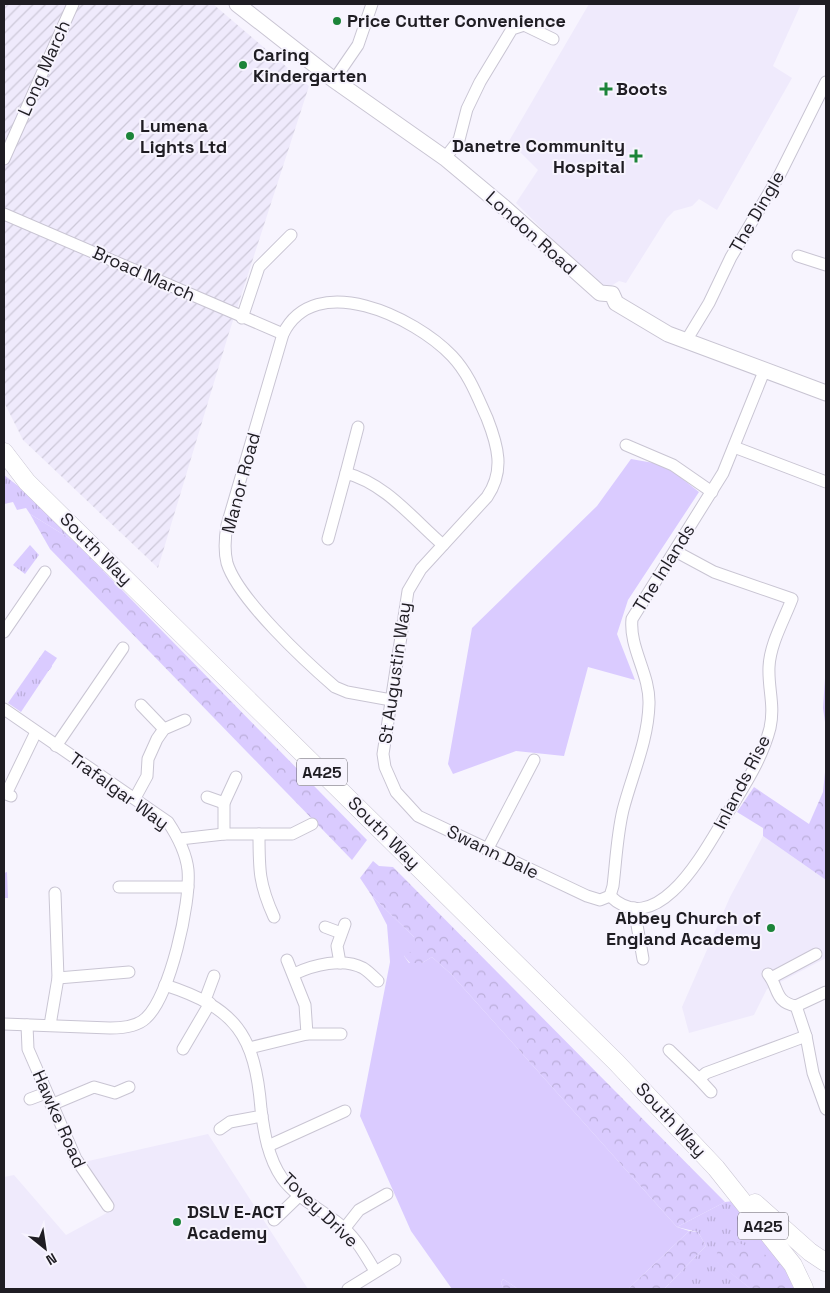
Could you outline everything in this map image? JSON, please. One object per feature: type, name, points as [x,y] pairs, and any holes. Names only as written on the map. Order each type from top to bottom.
[{"type":"main road","name":"London Road","points":[[237,4],[334,80],[445,158],[506,209],[600,293],[612,294],[616,303],[658,328],[826,392]]},
{"type":"main road","name":"South Way","points":[[4,452],[28,482],[609,1055],[716,1168]]},
{"type":"main road","name":"South Way","points":[[4,469],[28,482]]},
{"type":"main road","name":"A425","points":[[716,1168],[810,1252],[826,1262]]},
{"type":"main road","name":"A425","points":[[716,1168],[793,1265],[805,1288]]},
{"type":"main road","points":[[805,1288],[807,1274],[812,1268],[826,1262]]},
{"type":"street","name":"Long March","points":[[4,159],[73,4]]},
{"type":"street","points":[[334,80],[358,45],[372,4]]},
{"type":"street","points":[[445,158],[459,140],[467,108],[480,82],[512,29],[524,25],[535,28],[553,40]]},
{"type":"street","name":"The Dingle","points":[[689,340],[689,336],[709,302],[731,257],[779,176],[826,82]]},
{"type":"street","name":"Broad March","points":[[4,214],[242,318],[283,334]]},
{"type":"street","points":[[242,318],[259,267],[291,235]]},
{"type":"street","points":[[798,256],[826,265]]},
{"type":"street","name":"St Augustin Way","points":[[283,334],[289,322],[300,311],[312,305],[330,302],[394,314],[442,346],[466,374],[498,451],[498,475],[487,497],[417,574],[408,591],[383,754],[390,781]]},
{"type":"street","name":"Manor Road","points":[[283,334],[229,518],[225,538],[227,562],[232,576],[250,603],[330,682],[347,692],[391,700]]},
{"type":"street","name":"The Inlands","points":[[610,896],[623,812],[642,748],[648,716],[649,701],[646,679],[630,633],[632,619],[723,473],[766,369]]},
{"type":"street","points":[[328,539],[358,427]]},
{"type":"street","points":[[626,445],[673,465],[712,492]]},
{"type":"street","points":[[734,446],[826,482]]},
{"type":"street","points":[[346,473],[361,477],[380,488],[442,545]]},
{"type":"street","name":"Inlands Rise","points":[[634,908],[650,905],[665,897],[689,875],[753,768],[770,728],[774,706],[769,668],[771,654],[792,599],[714,572],[675,550]]},
{"type":"street","points":[[4,632],[45,572]]},
{"type":"street","points":[[56,746],[123,648]]},
{"type":"street","points":[[141,705],[164,729]]},
{"type":"street","name":"Trafalgar Way","points":[[4,709],[168,822],[180,839],[188,870],[188,887],[176,952],[157,1005],[145,1020],[128,1027],[4,1024]]},
{"type":"street","points":[[135,798],[147,776],[151,749],[164,729],[185,720]]},
{"type":"street","points":[[11,796],[6,794],[36,732]]},
{"type":"street","points":[[488,850],[534,760]]},
{"type":"street","points":[[224,834],[224,803],[236,777]]},
{"type":"street","name":"Swann Dale","points":[[390,781],[396,792],[418,816],[587,896],[600,900],[610,896]]},
{"type":"street","points":[[207,797],[224,803]]},
{"type":"street","points":[[180,839],[224,834],[292,834],[312,824]]},
{"type":"street","points":[[259,834],[261,887],[274,917]]},
{"type":"street","points":[[119,887],[188,887]]},
{"type":"street","points":[[50,1025],[58,978],[55,893]]},
{"type":"street","points":[[610,896],[617,903],[634,908],[643,959]]},
{"type":"street","points":[[325,927],[343,929],[337,946],[340,962]]},
{"type":"street","points":[[816,954],[769,975],[776,994],[789,1004],[796,1006],[826,992]]},
{"type":"street","points":[[287,960],[305,1005],[307,1034]]},
{"type":"street","points":[[294,974],[305,969],[340,962],[362,967],[378,981]]},
{"type":"street","points":[[58,978],[129,972]]},
{"type":"street","points":[[183,1050],[208,1001],[214,976]]},
{"type":"street","name":"Tovey Drive","points":[[165,985],[208,1001],[234,1022],[249,1048],[257,1072],[262,1116],[268,1146],[282,1177],[300,1195],[344,1229],[364,1252],[375,1271]]},
{"type":"street","points":[[796,1006],[806,1036],[813,1073],[826,1109]]},
{"type":"street","name":"Hawke Road","points":[[27,1025],[28,1049],[51,1105],[76,1159],[108,1206]]},
{"type":"street","points":[[249,1048],[307,1034],[341,1034]]},
{"type":"street","points":[[699,1079],[706,1073],[806,1036]]},
{"type":"street","points":[[669,1050],[711,1092]]},
{"type":"street","points":[[51,1105],[94,1087],[115,1093],[129,1087]]},
{"type":"street","points":[[30,1099],[46,1093]]},
{"type":"street","points":[[268,1146],[345,1111]]},
{"type":"street","points":[[220,1129],[230,1122],[262,1116]]},
{"type":"street","points":[[344,1229],[358,1210],[387,1194]]},
{"type":"street","points":[[274,1220],[300,1195]]},
{"type":"street","points":[[348,1289],[396,1260]]},
{"type":"shaded area","points":[[4,4],[213,4],[309,86],[228,336],[158,568],[23,440],[4,402]]},
{"type":"shaded area","name":"Danetre Community Hospital","points":[[589,4],[801,4],[773,66],[792,78],[717,210],[699,199],[692,206],[674,211],[667,218],[626,283],[619,281],[611,286],[599,286],[516,203],[538,170],[509,141]]},
{"type":"shaded area","name":"Abbey Church of England Academy","points":[[763,836],[826,880],[826,958],[767,989],[754,1015],[689,1033],[682,1007],[730,897]]},
{"type":"shaded area","name":"DSLV E-ACT Academy","points":[[208,1134],[308,1289],[4,1289],[4,1177],[14,1175],[66,1235],[114,1209],[84,1162]]},
{"type":"green space","points":[[631,459],[665,465],[699,492],[628,600],[617,634],[635,680],[588,667],[564,756],[516,751],[453,774],[448,764],[472,628],[597,506]]},
{"type":"green space","points":[[4,475],[40,503],[74,541],[30,514],[26,508],[17,510],[13,502],[4,504]]},
{"type":"green space","points":[[30,514],[74,541],[367,840],[352,860],[50,549]]},
{"type":"green space","points":[[30,545],[39,555],[25,574],[13,565]]},
{"type":"green space","points":[[45,650],[57,658],[21,712],[8,703]]},
{"type":"green space","points":[[46,659],[52,665],[46,671],[40,665]]},
{"type":"green space","points":[[826,663],[826,729],[823,708]]},
{"type":"green space","points":[[826,762],[826,880],[763,836],[763,828],[737,812],[754,787],[809,824],[823,792]]},
{"type":"green space","points":[[373,861],[379,866],[393,867],[725,1202],[677,1227],[451,974],[432,957],[422,963],[410,963],[404,956],[414,937],[372,896],[360,878]]},
{"type":"green space","points":[[7,872],[8,898],[4,898],[4,873]]},
{"type":"green space","points":[[372,896],[414,937],[417,948],[404,956],[409,963],[422,963],[432,957],[451,974],[677,1227],[689,1231],[628,1289],[518,1289],[503,1279],[501,1283],[504,1289],[452,1289],[411,1231],[360,1116],[390,962],[387,925]]},
{"type":"green space","points":[[734,1201],[791,1274],[716,1261],[751,1289],[664,1289],[706,1246],[698,1232],[677,1227],[725,1202]]},
{"type":"green space","points":[[689,1231],[698,1232],[706,1246],[664,1289],[628,1289]]},
{"type":"green space","points":[[733,1241],[771,1258],[787,1271],[799,1289],[751,1289],[715,1261],[720,1242]]},
{"type":"green space","points":[[503,1279],[518,1289],[504,1289],[501,1283]]},
{"type":"place","name":"Price Cutter Convenience","points":[[337,21]]},
{"type":"place","name":"Caring Kindergarten","points":[[243,65]]},
{"type":"place","name":"Boots","points":[[606,89]]},
{"type":"place","name":"Lumena Lights Ltd","points":[[130,136]]},
{"type":"place","name":"Danetre Community Hospital","points":[[636,156]]},
{"type":"place","name":"Abbey Church of England Academy","points":[[771,928]]},
{"type":"place","name":"DSLV E-ACT Academy","points":[[177,1222]]}]
